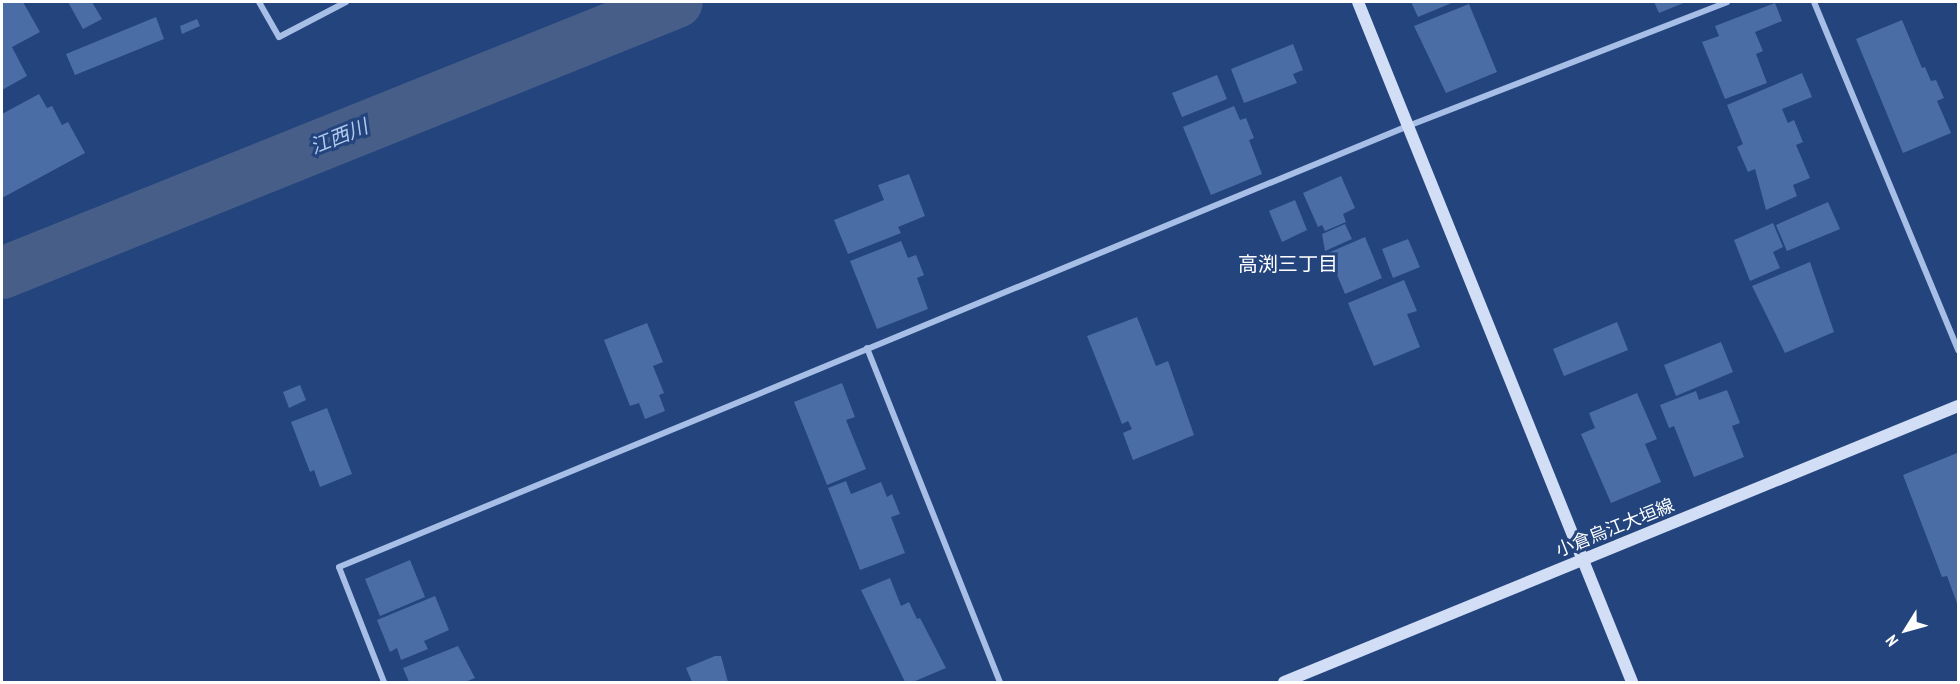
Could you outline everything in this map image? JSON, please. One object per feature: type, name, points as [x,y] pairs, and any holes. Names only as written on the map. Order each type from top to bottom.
[{"type":"street","points":[[259,2],[279,37],[346,2]]},
{"type":"street","points":[[1358,2],[1632,682]]},
{"type":"street","points":[[384,682],[339,567],[1408,126],[1727,2]]},
{"type":"street","points":[[1814,2],[1959,350]]},
{"type":"street","points":[[867,348],[1000,682]]},
{"type":"street","name":"小倉烏江大垣線","points":[[1284,682],[1959,406]]},
{"type":"building","points":[[2,2],[23,2],[40,32],[12,47],[27,76],[2,90]]},
{"type":"building","points":[[68,2],[92,2],[102,19],[83,29]]},
{"type":"building","points":[[1411,2],[1454,2],[1418,17]]},
{"type":"building","points":[[1654,2],[1686,2],[1659,13]]},
{"type":"building","points":[[1775,3],[1782,21],[1755,32],[1763,51],[1756,54],[1767,83],[1725,99],[1702,42],[1719,36],[1715,26]]},
{"type":"building","points":[[1469,4],[1497,72],[1446,93],[1414,26]]},
{"type":"building","points":[[156,17],[164,39],[75,75],[66,54]]},
{"type":"building","points":[[197,19],[200,26],[182,34],[180,26]]},
{"type":"building","points":[[1902,20],[1922,68],[1925,67],[1931,81],[1936,80],[1944,98],[1937,101],[1951,133],[1903,153],[1856,39]]},
{"type":"building","points":[[1293,44],[1303,70],[1293,74],[1297,83],[1244,103],[1231,69]]},
{"type":"building","points":[[1802,73],[1812,97],[1782,109],[1788,123],[1794,120],[1803,142],[1796,145],[1810,178],[1793,185],[1797,196],[1766,210],[1755,169],[1748,172],[1737,147],[1743,144],[1727,105]]},
{"type":"building","points":[[1217,75],[1227,99],[1182,117],[1172,93]]},
{"type":"building","points":[[39,94],[47,108],[52,106],[62,125],[68,122],[85,153],[2,198],[2,114]]},
{"type":"building","points":[[1234,106],[1240,120],[1246,118],[1254,138],[1249,140],[1262,174],[1211,195],[1183,127]]},
{"type":"building","points":[[909,174],[925,216],[898,227],[901,233],[848,254],[834,220],[884,200],[878,185]]},
{"type":"building","points":[[1341,176],[1355,208],[1343,214],[1346,222],[1325,231],[1322,225],[1318,227],[1303,193]]},
{"type":"building","points":[[1295,200],[1307,230],[1282,242],[1269,211]]},
{"type":"building","points":[[1828,202],[1840,229],[1787,251],[1776,225]]},
{"type":"building","points":[[1773,223],[1783,247],[1773,252],[1780,268],[1750,281],[1734,240]]},
{"type":"building","points":[[1345,224],[1352,239],[1325,251],[1322,234]]},
{"type":"building","points":[[1365,237],[1382,278],[1345,294],[1328,253]]},
{"type":"building","points":[[1408,239],[1420,267],[1393,278],[1382,249]]},
{"type":"building","points":[[901,241],[908,258],[916,255],[924,275],[917,278],[928,309],[877,329],[850,261]]},
{"type":"building","points":[[1810,262],[1834,332],[1785,353],[1752,286]]},
{"type":"building","points":[[1404,280],[1417,311],[1407,314],[1420,347],[1374,366],[1348,303]]},
{"type":"building","points":[[1137,317],[1156,366],[1168,361],[1194,435],[1133,460],[1123,433],[1132,429],[1128,421],[1122,424],[1087,336]]},
{"type":"building","points":[[1617,322],[1628,350],[1564,376],[1553,349]]},
{"type":"building","points":[[647,323],[663,362],[653,366],[664,393],[659,395],[665,411],[645,419],[639,403],[630,406],[604,340]]},
{"type":"building","points":[[1721,342],[1733,372],[1676,396],[1664,365]]},
{"type":"building","points":[[842,383],[855,417],[846,420],[866,469],[827,485],[794,402]]},
{"type":"building","points":[[300,385],[306,400],[289,408],[283,392]]},
{"type":"building","points":[[1727,390],[1740,423],[1732,426],[1744,457],[1694,477],[1674,426],[1669,428],[1660,405],[1696,391],[1699,400]]},
{"type":"building","points":[[1637,393],[1657,439],[1645,444],[1661,482],[1611,503],[1581,434],[1595,428],[1589,413]]},
{"type":"building","points":[[327,408],[352,474],[320,487],[314,470],[310,472],[291,422]]},
{"type":"building","points":[[1957,453],[1958,606],[1947,576],[1942,577],[1903,475]]},
{"type":"building","points":[[846,481],[851,494],[881,482],[887,497],[892,494],[900,514],[891,517],[905,553],[860,570],[828,488]]},
{"type":"building","points":[[410,560],[425,597],[380,616],[365,579]]},
{"type":"building","points":[[890,578],[901,606],[909,602],[946,668],[913,682],[905,682],[861,590]]},
{"type":"building","points":[[435,596],[449,630],[424,641],[428,649],[401,660],[397,648],[390,652],[377,620]]},
{"type":"building","points":[[458,646],[475,678],[465,682],[409,682],[403,668]]},
{"type":"building","points":[[715,656],[721,656],[728,682],[692,682],[686,668]]},
{"type":"waterway","name":"江西川","points":[[2,273],[677,2]]},
{"type":"district","name":"高渕三丁目","points":[[1288,264]]}]
